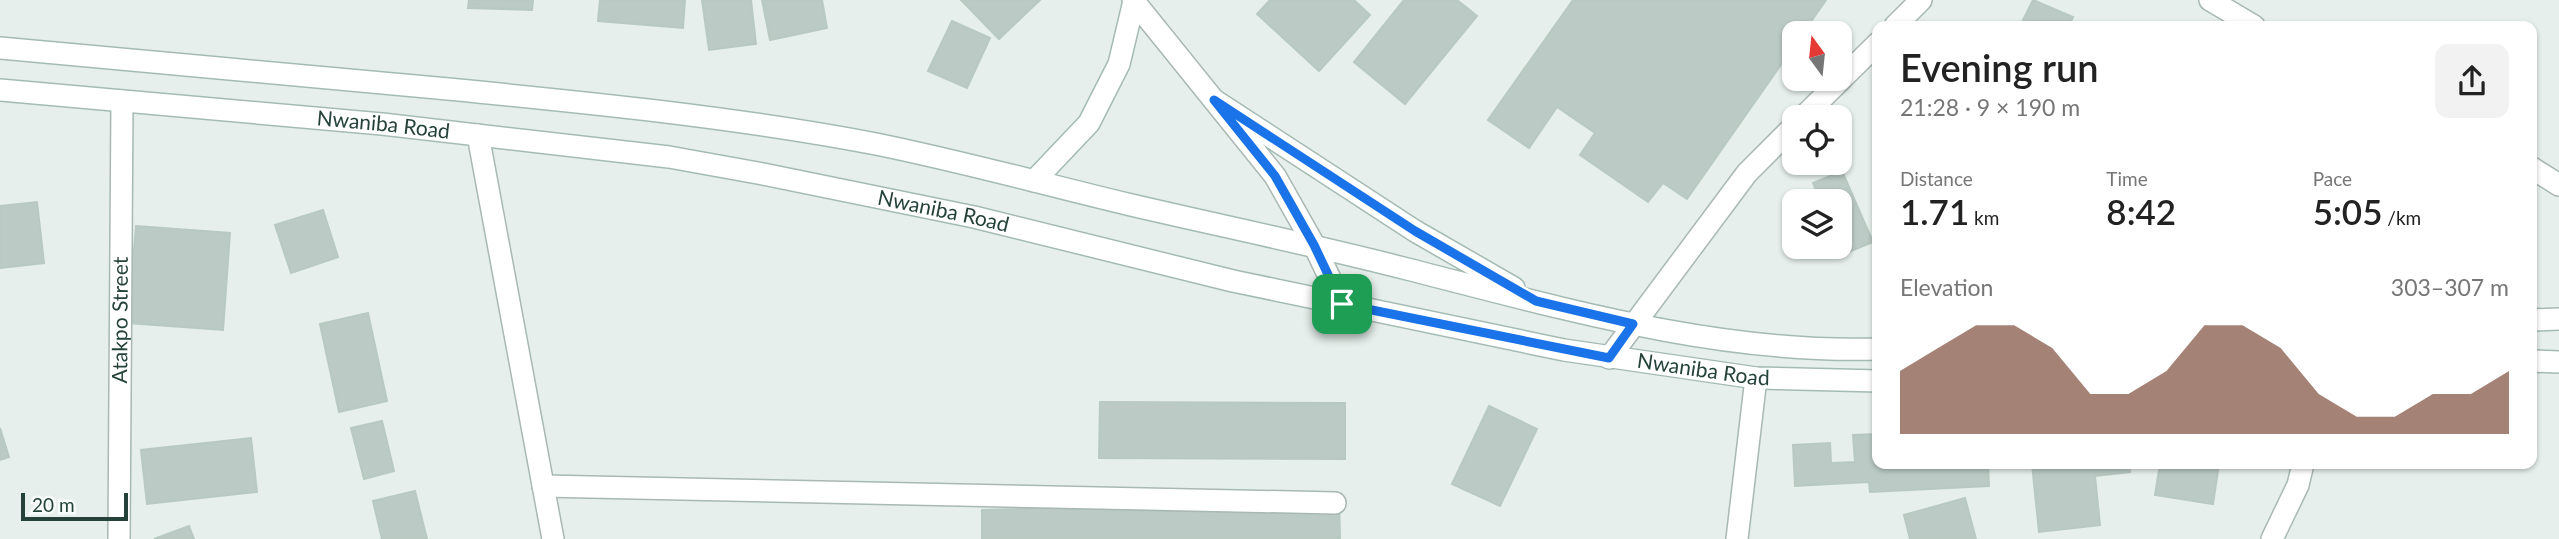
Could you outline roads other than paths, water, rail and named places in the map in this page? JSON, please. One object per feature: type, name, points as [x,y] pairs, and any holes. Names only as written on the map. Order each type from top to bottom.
[{"type":"main road","points":[[1900,21],[1921,0]]},
{"type":"main road","points":[[2210,0],[2246,21]]},
{"type":"main road","points":[[1133,1],[1275,176],[1314,245],[1342,304]]},
{"type":"main road","points":[[1034,181],[1089,123],[1119,64],[1133,1]]},
{"type":"main road","points":[[0,48],[622,106],[747,122],[877,145],[1314,245],[1633,324],[1782,345],[1872,349]]},
{"type":"main road","points":[[1815,105],[1872,49]]},
{"type":"main road","name":"Nwaniba Road","points":[[0,90],[382,124],[669,157],[974,217],[1233,281],[1609,358],[1756,378],[1872,381]]},
{"type":"main road","points":[[1214,100],[1415,231],[1536,301]]},
{"type":"main road","name":"Atakpo Street","points":[[119,539],[122,101]]},
{"type":"main road","points":[[478,135],[553,539]]},
{"type":"main road","points":[[1609,358],[1747,173],[1782,138]]},
{"type":"main road","points":[[2537,171],[2559,185]]},
{"type":"main road","points":[[2537,320],[2559,319]]},
{"type":"main road","points":[[2537,361],[2559,362]]},
{"type":"main road","points":[[1737,539],[1756,378]]},
{"type":"main road","points":[[2272,539],[2298,485],[2302,469]]},
{"type":"main road","points":[[543,486],[1335,503]]}]
